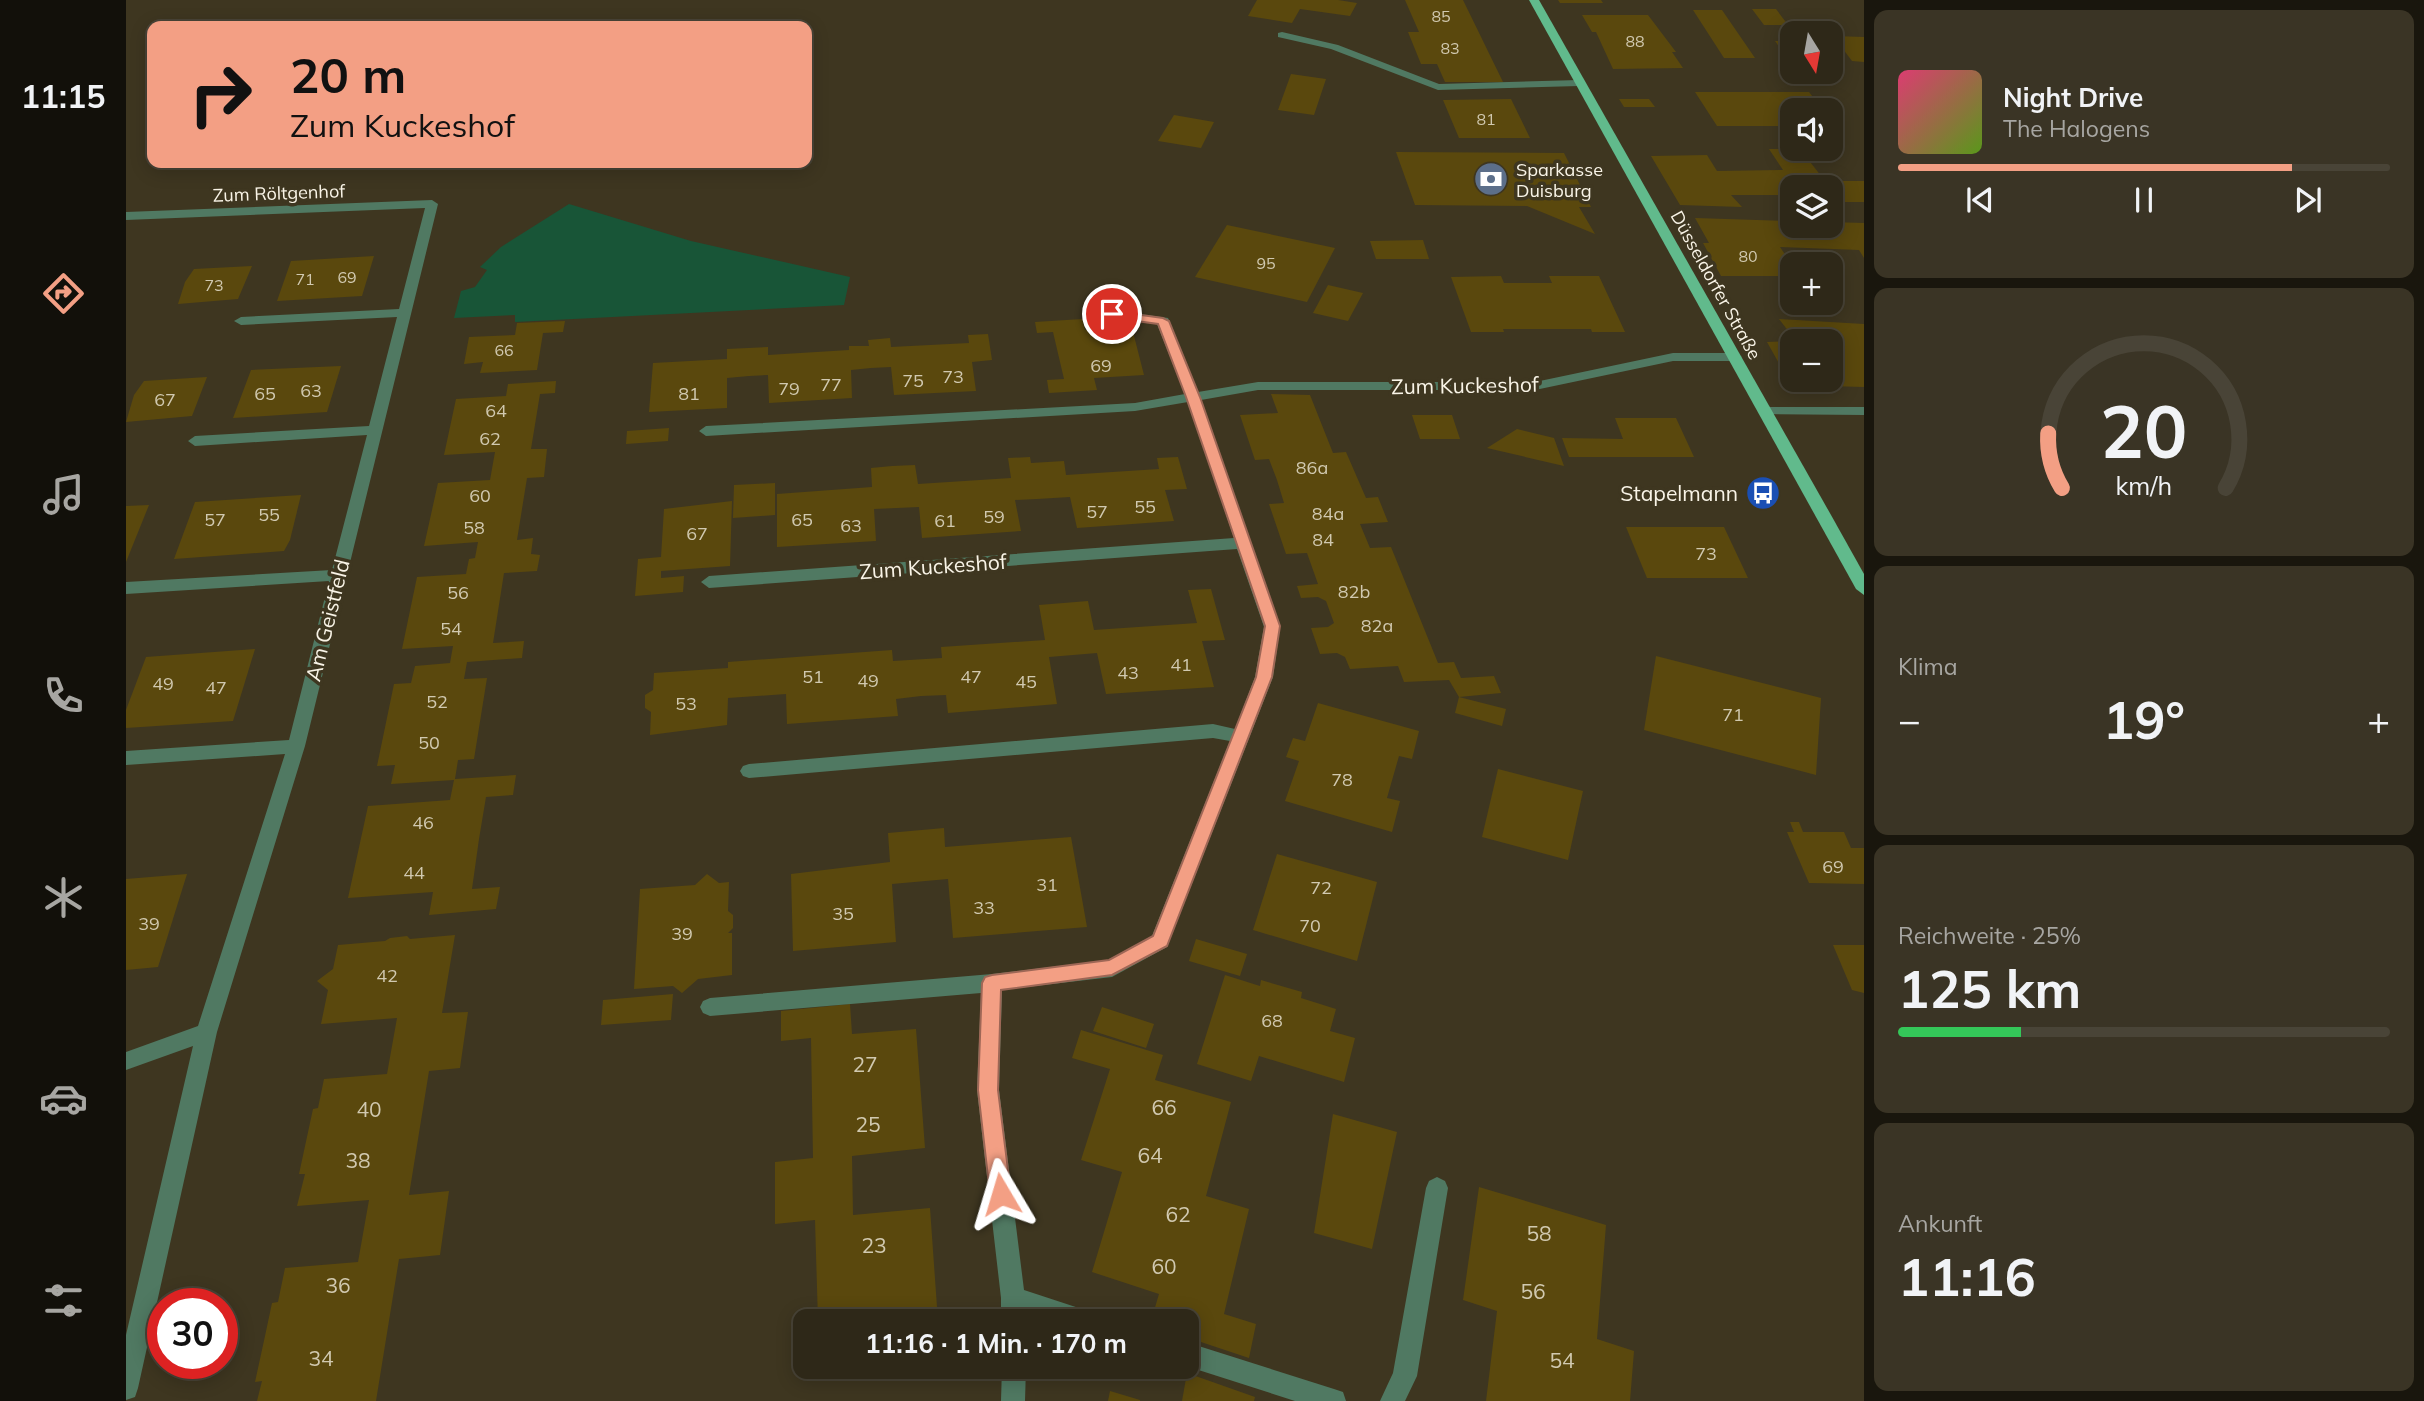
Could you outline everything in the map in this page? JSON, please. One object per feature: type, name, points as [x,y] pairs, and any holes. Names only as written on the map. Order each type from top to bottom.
[{"type":"main road","name":"Düsseldorfer Straße","points":[[1534,0],[1864,589]]},
{"type":"street","points":[[1282,35],[1334,47],[1437,87],[1579,83]]},
{"type":"street","name":"Zum Röltgenhof","points":[[126,216],[432,204]]},
{"type":"street","name":"Am Geistfeld","points":[[126,1388],[207,1032],[296,746],[432,204]]},
{"type":"street","points":[[241,321],[405,313]]},
{"type":"street","points":[[709,1007],[992,983],[1112,968],[1160,941],[1264,677],[1272,626],[1241,543],[1193,397],[1163,321],[1112,314]]},
{"type":"street","name":"Zum Kuckeshof","points":[[705,430],[1135,407],[1258,386],[1535,386],[1673,357],[1734,357]]},
{"type":"street","points":[[1766,411],[1864,411]]},
{"type":"street","points":[[195,441],[375,430]]},
{"type":"street","name":"Zum Kuckeshof","points":[[709,583],[1241,543]]},
{"type":"street","points":[[126,588],[338,575]]},
{"type":"street","points":[[749,771],[1213,731],[1241,737]]},
{"type":"street","points":[[126,758],[296,746]]},
{"type":"street","points":[[992,983],[988,1090],[1013,1309]]},
{"type":"street","points":[[126,1061],[207,1032]]},
{"type":"street","points":[[1392,1401],[1405,1376],[1437,1188]]},
{"type":"street","points":[[1199,1358],[1334,1401]]},
{"type":"street","points":[[1013,1401],[1014,1379]]},
{"type":"green space","points":[[569,204],[691,241],[850,277],[844,305],[515,322],[515,315],[454,318],[461,291],[475,287],[487,270],[480,267],[501,247]]},
{"type":"building","points":[[1257,0],[1338,0],[1357,3],[1350,16],[1300,9],[1292,23],[1248,16]]},
{"type":"building","points":[[1405,0],[1463,0],[1503,82],[1445,82],[1437,64],[1421,64],[1408,32],[1419,32]]},
{"type":"building","points":[[1558,0],[1601,0],[1603,3],[1560,3]]},
{"type":"building","points":[[1752,9],[1776,9],[1785,21],[1780,21],[1780,25],[1764,25]]},
{"type":"building","points":[[1693,10],[1722,10],[1755,58],[1724,58]]},
{"type":"building","points":[[1582,15],[1648,15],[1676,52],[1672,52],[1683,68],[1613,69],[1596,32],[1592,32]]},
{"type":"building","points":[[1843,36],[1864,37],[1864,62],[1852,61],[1843,49]]},
{"type":"building","points":[[1291,74],[1326,79],[1314,115],[1278,110]]},
{"type":"building","points":[[1695,92],[1809,92],[1814,98],[1780,98],[1780,126],[1717,126]]},
{"type":"building","points":[[1511,99],[1530,138],[1459,138],[1443,100]]},
{"type":"building","points":[[1619,99],[1649,99],[1655,107],[1624,107]]},
{"type":"building","points":[[1174,115],[1214,122],[1201,148],[1158,141]]},
{"type":"building","points":[[1769,149],[1780,149],[1780,161],[1809,161],[1820,175],[1780,175],[1780,195],[1731,195],[1742,207],[1680,205],[1651,156],[1707,155],[1717,171],[1783,170]]},
{"type":"building","name":"Sparkasse Duisburg","points":[[1396,152],[1564,153],[1591,207],[1579,207],[1595,234],[1527,206],[1415,205]]},
{"type":"building","points":[[1843,181],[1864,181],[1864,202],[1843,202]]},
{"type":"building","points":[[1695,218],[1780,221],[1780,238],[1843,238],[1843,222],[1864,223],[1864,258],[1859,250],[1780,247],[1783,252],[1780,252],[1780,276],[1721,276],[1703,243],[1709,243]]},
{"type":"building","points":[[1227,225],[1335,248],[1307,302],[1195,277]]},
{"type":"building","points":[[1423,240],[1429,259],[1376,259],[1370,241]]},
{"type":"building","points":[[374,256],[362,296],[277,301],[291,261]]},
{"type":"building","points":[[252,266],[238,299],[178,304],[185,282],[194,269]]},
{"type":"building","points":[[1501,276],[1504,283],[1552,283],[1549,276],[1599,276],[1625,332],[1592,332],[1591,329],[1503,329],[1504,332],[1471,332],[1451,277]]},
{"type":"building","points":[[1328,285],[1363,293],[1348,321],[1313,313]]},
{"type":"building","points":[[1082,319],[1085,330],[1132,328],[1144,375],[1094,378],[1097,390],[1049,393],[1047,380],[1064,379],[1053,332],[1037,333],[1035,322]]},
{"type":"building","points":[[1779,319],[1864,324],[1864,387],[1843,386],[1843,329],[1787,329]]},
{"type":"building","points":[[565,321],[563,332],[543,333],[537,370],[480,373],[483,362],[464,364],[469,337],[515,335],[517,323]]},
{"type":"building","points":[[988,334],[992,360],[972,362],[976,391],[894,395],[891,367],[871,368],[851,370],[852,398],[769,403],[768,375],[749,376],[727,378],[727,408],[649,412],[653,363],[727,359],[727,349],[768,347],[768,355],[849,350],[849,346],[869,346],[868,340],[890,338],[891,347],[969,343],[968,335]]},
{"type":"building","points":[[1780,341],[1780,365],[1767,342]]},
{"type":"building","points":[[341,366],[327,412],[233,418],[251,370]]},
{"type":"building","points":[[207,377],[192,416],[126,422],[134,395],[144,381]]},
{"type":"building","points":[[556,381],[555,393],[540,394],[531,449],[547,449],[544,477],[527,478],[517,540],[533,538],[531,554],[540,555],[537,571],[504,573],[493,643],[524,641],[522,658],[467,662],[464,679],[487,678],[474,759],[458,760],[455,779],[516,775],[513,795],[486,797],[479,839],[472,889],[500,887],[496,909],[429,915],[433,892],[348,898],[368,806],[450,800],[454,780],[391,784],[395,765],[377,766],[394,684],[411,683],[415,666],[450,663],[453,646],[402,649],[417,577],[466,574],[469,559],[475,558],[478,542],[424,546],[438,483],[490,480],[495,452],[444,455],[456,399],[506,396],[508,384]]},
{"type":"building","points":[[1271,394],[1310,395],[1333,453],[1346,452],[1366,498],[1378,497],[1388,522],[1360,524],[1370,548],[1391,547],[1438,663],[1454,662],[1461,678],[1494,676],[1501,693],[1459,697],[1449,680],[1404,682],[1398,666],[1350,669],[1345,657],[1337,653],[1320,654],[1311,628],[1328,627],[1334,623],[1326,601],[1318,597],[1301,598],[1297,586],[1318,584],[1307,553],[1286,554],[1269,504],[1284,503],[1277,480],[1269,459],[1255,460],[1240,415],[1278,413]]},
{"type":"building","points":[[1412,415],[1452,415],[1460,439],[1420,439]]},
{"type":"building","points":[[1615,418],[1676,418],[1694,457],[1569,457],[1562,438],[1623,439]]},
{"type":"building","points":[[669,428],[668,441],[626,444],[627,431]]},
{"type":"building","points":[[1517,429],[1554,438],[1564,466],[1487,448]]},
{"type":"building","points":[[1030,457],[1031,463],[1064,461],[1066,475],[1159,469],[1157,458],[1178,457],[1187,489],[1165,490],[1174,521],[1077,528],[1070,497],[1015,500],[1021,531],[922,538],[919,507],[874,509],[876,541],[777,547],[777,494],[872,487],[871,468],[892,466],[915,465],[918,484],[1011,478],[1008,458]]},
{"type":"building","points":[[775,483],[775,515],[733,518],[734,485]]},
{"type":"building","points":[[301,495],[290,540],[284,551],[174,559],[195,502]]},
{"type":"building","points":[[732,501],[730,566],[661,571],[661,578],[684,576],[683,592],[635,596],[638,559],[661,557],[664,509]]},
{"type":"building","points":[[149,505],[126,562],[126,506]]},
{"type":"building","points":[[1626,527],[1724,527],[1748,578],[1647,578]]},
{"type":"building","points":[[1211,589],[1225,640],[1202,641],[1214,687],[1106,694],[1097,653],[1049,657],[1057,704],[948,713],[946,695],[921,696],[896,699],[898,716],[787,724],[786,694],[728,698],[727,725],[650,735],[651,712],[645,708],[645,695],[653,690],[654,673],[728,668],[728,662],[892,650],[893,661],[942,658],[941,647],[1045,640],[1039,605],[1088,601],[1094,630],[1197,623],[1188,590]]},
{"type":"building","points":[[255,649],[233,721],[126,728],[126,710],[146,657]]},
{"type":"building","points":[[1656,656],[1821,698],[1816,775],[1644,730]]},
{"type":"building","points":[[1459,697],[1506,709],[1502,726],[1455,713]]},
{"type":"building","points":[[1318,703],[1419,731],[1412,759],[1399,756],[1387,798],[1400,801],[1392,832],[1285,801],[1299,761],[1286,757],[1293,738],[1305,741]]},
{"type":"building","points":[[1498,769],[1583,791],[1568,860],[1482,837]]},
{"type":"building","points":[[1790,822],[1799,822],[1803,832],[1844,832],[1851,848],[1864,848],[1864,884],[1809,883],[1787,832],[1794,832]]},
{"type":"building","points":[[944,828],[945,847],[1071,837],[1087,927],[953,938],[948,879],[892,884],[896,942],[793,951],[791,874],[890,862],[888,833]]},
{"type":"building","points":[[1277,854],[1377,882],[1357,961],[1253,930]]},
{"type":"building","points":[[187,874],[158,967],[126,970],[126,879]]},
{"type":"building","points":[[707,874],[719,883],[729,882],[728,911],[733,915],[733,928],[728,933],[732,933],[732,975],[698,979],[682,993],[673,986],[634,989],[640,889],[695,885]]},
{"type":"building","points":[[455,935],[442,1013],[468,1012],[460,1068],[429,1071],[409,1195],[449,1191],[440,1255],[399,1259],[376,1401],[257,1401],[262,1381],[255,1382],[272,1303],[278,1302],[285,1268],[358,1262],[369,1200],[297,1206],[305,1174],[299,1174],[313,1109],[318,1108],[324,1079],[387,1074],[397,1018],[321,1024],[328,990],[317,981],[333,969],[338,945],[385,941],[407,936],[410,939]]},
{"type":"building","points":[[1196,939],[1247,954],[1240,976],[1189,961]]},
{"type":"building","points":[[1833,945],[1864,945],[1864,993],[1852,990]]},
{"type":"building","points":[[1225,975],[1260,986],[1261,980],[1302,992],[1301,998],[1336,1009],[1330,1031],[1355,1038],[1344,1082],[1259,1056],[1251,1081],[1197,1064]]},
{"type":"building","points":[[673,994],[671,1020],[601,1025],[603,1000]]},
{"type":"building","points":[[850,1004],[852,1034],[916,1029],[925,1148],[852,1156],[853,1215],[930,1208],[937,1309],[818,1309],[815,1220],[775,1224],[775,1162],[813,1158],[811,1038],[781,1041],[781,1011]]},
{"type":"building","points":[[1102,1007],[1154,1024],[1146,1048],[1093,1031]]},
{"type":"building","points":[[1081,1030],[1163,1055],[1155,1080],[1231,1102],[1206,1196],[1249,1209],[1224,1314],[1256,1324],[1249,1358],[1199,1341],[1199,1309],[1155,1309],[1159,1294],[1092,1272],[1122,1172],[1081,1160],[1110,1069],[1072,1058]]},
{"type":"building","points":[[1333,1114],[1397,1132],[1372,1249],[1314,1233]]},
{"type":"building","points":[[1479,1187],[1606,1225],[1597,1339],[1634,1351],[1630,1401],[1486,1401],[1497,1311],[1463,1300]]},
{"type":"building","points":[[1199,1377],[1255,1397],[1254,1401],[1182,1401],[1186,1379]]},
{"type":"building","points":[[1110,1391],[1140,1400],[1140,1401],[1108,1401]]},
{"type":"place","name":"Sparkasse Duisburg","points":[[1491,179]]},
{"type":"place","name":"Stapelmann","points":[[1763,493]]},
{"type":"route","points":[[1001,1194],[988,1090],[992,983],[1112,968],[1160,941],[1264,677],[1272,626],[1241,543],[1193,397],[1163,321],[1112,314]]}]
